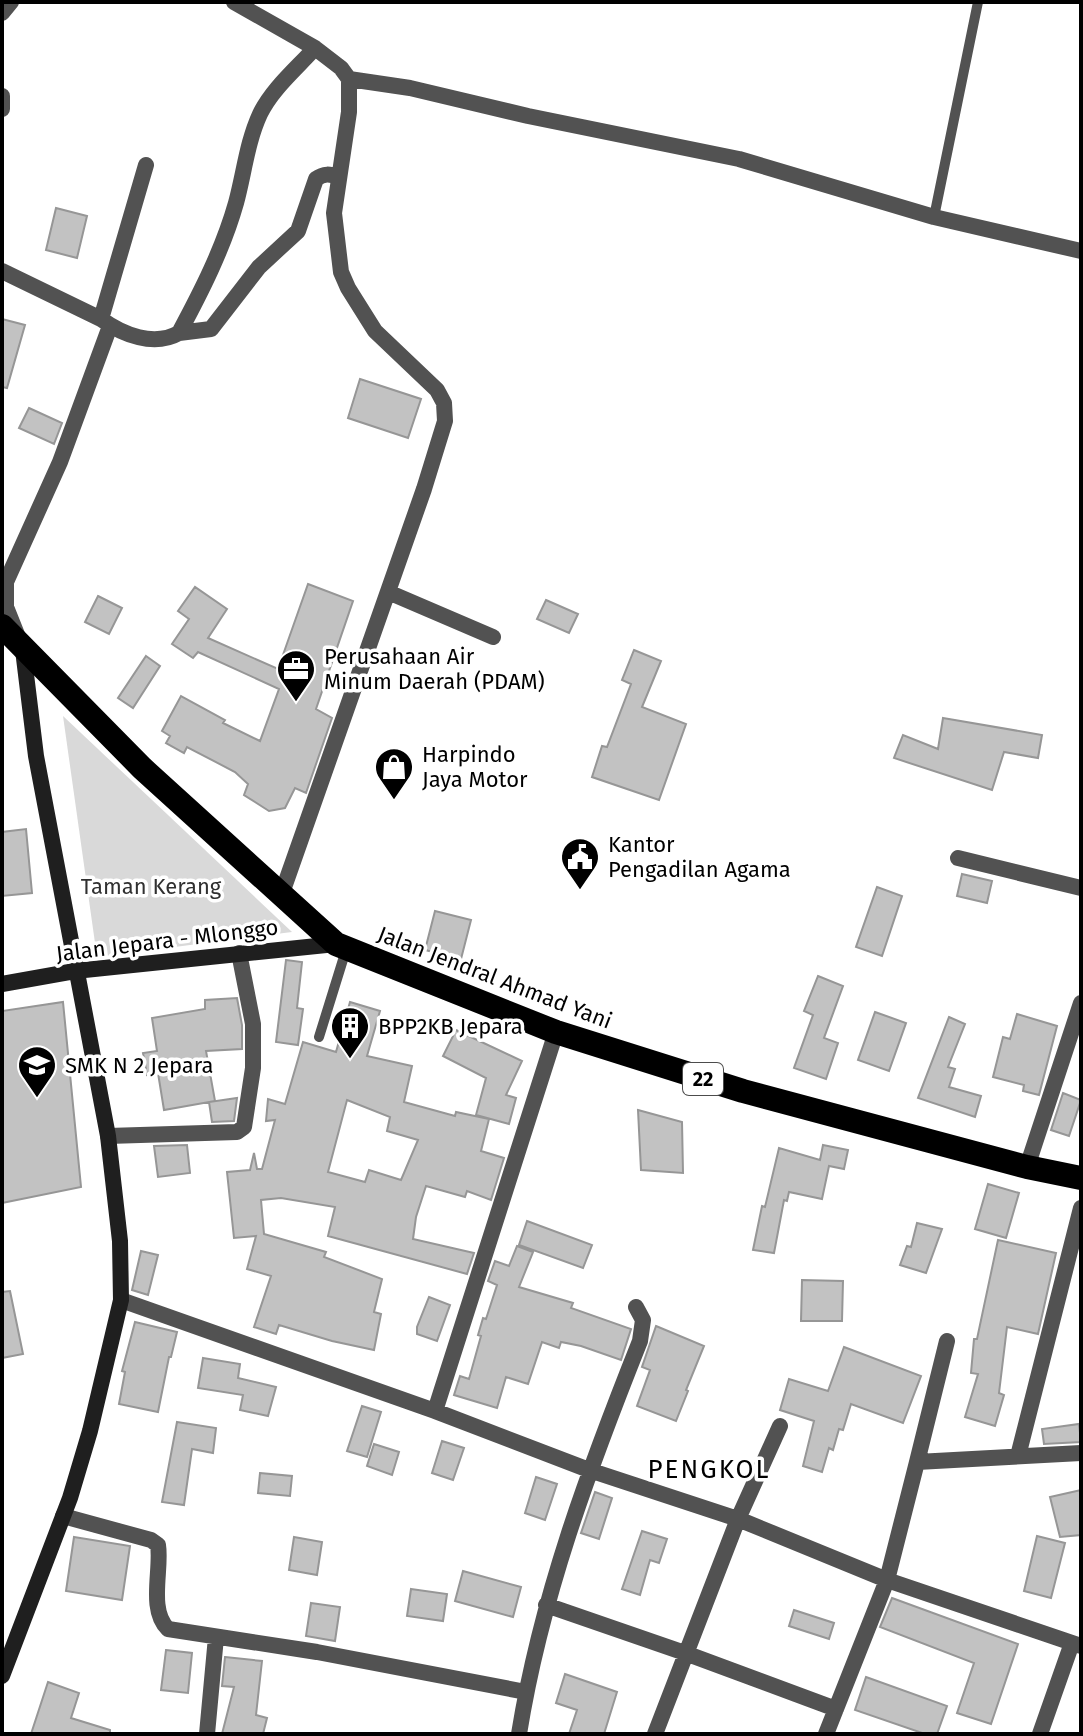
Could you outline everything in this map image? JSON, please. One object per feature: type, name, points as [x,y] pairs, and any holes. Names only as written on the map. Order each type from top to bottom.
[{"type":"highway","name":"Jalan Jendral Ahmad Yani","points":[[2,626],[142,768],[341,946],[556,1032],[743,1091],[1027,1167],[1081,1178]]},
{"type":"street","points":[[2,13],[11,2]]},
{"type":"street","points":[[234,2],[315,48],[341,68],[349,79],[349,112],[334,213],[341,272],[375,331],[437,390],[445,410],[445,421],[428,476],[282,893]]},
{"type":"street","points":[[179,333],[208,279],[236,206],[252,136],[261,113],[273,94],[315,48]]},
{"type":"street","points":[[349,79],[410,88],[528,116],[739,159],[934,217],[1081,251]]},
{"type":"street","points":[[2,96],[2,109]]},
{"type":"street","points":[[2,1676],[63,1516],[90,1431],[121,1300],[120,1241],[108,1136],[36,756],[23,650],[6,607],[6,582],[60,462],[106,322],[146,165]]},
{"type":"street","points":[[2,271],[106,322],[151,340],[211,329],[259,267],[298,231],[316,179],[330,174],[338,177]]},
{"type":"street","points":[[388,592],[493,637]]},
{"type":"street","points":[[958,858],[1081,888]]},
{"type":"street","name":"Jalan Jepara - Mlonggo","points":[[2,984],[75,971],[239,953],[341,946]]},
{"type":"street","points":[[108,1136],[237,1132],[244,1127],[253,1068],[253,1024],[239,953]]},
{"type":"street","points":[[1027,1167],[1081,1003]]},
{"type":"street","points":[[435,1411],[556,1032]]},
{"type":"street","points":[[1018,1456],[1081,1208]]},
{"type":"street","points":[[121,1300],[435,1411],[589,1470],[738,1519],[887,1580],[1076,1644],[1040,1734]]},
{"type":"street","points":[[519,1734],[546,1605],[589,1470],[640,1341],[643,1320],[636,1307]]},
{"type":"street","points":[[826,1734],[887,1580],[947,1341]]},
{"type":"street","points":[[655,1734],[738,1519],[780,1426]]},
{"type":"street","points":[[917,1462],[1081,1453]]},
{"type":"street","points":[[63,1516],[151,1540],[158,1545],[159,1607],[162,1622],[168,1629],[317,1652],[526,1692]]},
{"type":"street","points":[[546,1605],[836,1709]]},
{"type":"street","points":[[207,1734],[216,1637]]},
{"type":"lane","points":[[934,217],[978,2]]},
{"type":"lane","points":[[319,1037],[341,946]]},
{"type":"green space","name":"Taman Kerang","points":[[63,716],[292,932],[97,957]]},
{"type":"building","points":[[56,208],[87,216],[77,258],[46,250]]},
{"type":"building","points":[[2,319],[25,325],[7,388],[2,387]]},
{"type":"building","points":[[360,379],[421,399],[408,438],[348,418]]},
{"type":"building","points":[[29,408],[62,423],[54,444],[19,428]]},
{"type":"building","name":"Perusahaan Air Minum Daerah (PDAM)","points":[[308,584],[353,601],[316,709],[332,718],[306,793],[295,788],[285,808],[269,811],[244,795],[248,784],[235,772],[187,747],[184,753],[166,743],[170,736],[162,731],[181,696],[225,720],[223,723],[260,741],[279,689],[198,652],[193,658],[172,644],[189,619],[178,611],[195,587],[227,609],[208,638],[278,669]]},
{"type":"building","points":[[98,596],[122,608],[109,634],[85,622]]},
{"type":"building","points":[[546,600],[578,614],[569,633],[537,619]]},
{"type":"building","points":[[634,650],[661,661],[642,707],[686,724],[659,800],[592,777],[602,746],[607,747],[631,684],[622,680]]},
{"type":"building","points":[[146,656],[160,666],[133,708],[118,698]]},
{"type":"building","points":[[943,718],[1042,735],[1038,758],[1004,752],[992,790],[894,758],[903,735],[938,749]]},
{"type":"building","points":[[26,829],[32,893],[2,896],[2,832]]},
{"type":"building","points":[[962,874],[992,881],[987,903],[957,896]]},
{"type":"building","points":[[877,887],[902,896],[882,956],[856,947]]},
{"type":"building","points":[[435,911],[471,920],[461,959],[425,950]]},
{"type":"building","points":[[286,960],[302,962],[297,1008],[303,1009],[298,1045],[276,1042]]},
{"type":"building","points":[[818,976],[843,986],[824,1038],[838,1043],[826,1079],[794,1068],[813,1015],[804,1011]]},
{"type":"building","points":[[237,998],[242,1049],[206,1051],[215,1101],[164,1110],[158,1073],[147,1075],[143,1053],[157,1051],[152,1018],[205,1009],[205,1000]]},
{"type":"building","name":"SMK N 2 Jepara","points":[[63,1002],[81,1187],[2,1203],[2,1011]]},
{"type":"building","points":[[350,1002],[380,1011],[367,1056],[412,1066],[404,1102],[455,1116],[456,1112],[489,1119],[481,1151],[504,1158],[491,1200],[467,1191],[465,1197],[426,1186],[416,1217],[413,1239],[474,1253],[467,1274],[328,1236],[335,1207],[281,1198],[261,1200],[264,1234],[326,1252],[324,1257],[382,1279],[374,1312],[381,1314],[374,1350],[279,1325],[276,1334],[254,1327],[271,1276],[247,1269],[256,1236],[234,1238],[227,1172],[250,1170],[254,1153],[257,1169],[262,1169],[275,1120],[266,1121],[268,1099],[285,1104],[303,1042],[336,1052]],"holes":[[[347,1100],[390,1117],[387,1131],[418,1140],[401,1180],[369,1170],[365,1182],[328,1172]]]},
{"type":"building","points":[[875,1012],[906,1023],[889,1071],[858,1060]]},
{"type":"building","points":[[1017,1014],[1057,1026],[1039,1095],[1023,1091],[1024,1085],[993,1077],[1003,1037],[1010,1039]]},
{"type":"building","points":[[949,1017],[965,1024],[948,1067],[955,1069],[949,1087],[981,1096],[975,1117],[918,1098]]},
{"type":"building","points":[[456,1030],[522,1061],[506,1095],[516,1098],[509,1124],[476,1115],[486,1078],[443,1056]]},
{"type":"building","points":[[1063,1093],[1081,1100],[1069,1136],[1051,1130]]},
{"type":"building","points":[[237,1098],[234,1121],[212,1122],[209,1102]]},
{"type":"building","points":[[638,1110],[682,1122],[683,1173],[641,1170]]},
{"type":"building","points":[[187,1145],[190,1173],[158,1177],[154,1146]]},
{"type":"building","points":[[823,1145],[848,1150],[844,1169],[829,1166],[822,1199],[789,1192],[787,1201],[784,1200],[774,1253],[753,1250],[779,1148],[820,1160]]},
{"type":"building","points":[[988,1184],[1019,1193],[1006,1238],[975,1229]]},
{"type":"building","points":[[527,1221],[592,1245],[583,1268],[519,1245]]},
{"type":"building","points":[[917,1223],[942,1229],[926,1273],[900,1265],[907,1246],[911,1247]]},
{"type":"building","points":[[998,1240],[1056,1253],[1038,1334],[1007,1327],[999,1393],[1004,1395],[995,1426],[965,1417],[978,1374],[971,1373],[974,1339],[977,1339]]},
{"type":"building","points":[[517,1246],[533,1252],[519,1287],[573,1303],[571,1308],[631,1329],[621,1360],[581,1346],[561,1342],[559,1348],[542,1342],[528,1384],[506,1377],[497,1408],[454,1395],[460,1376],[469,1379],[483,1318],[486,1319],[497,1285],[488,1281],[495,1261],[509,1266]]},
{"type":"building","points":[[141,1251],[158,1255],[148,1295],[132,1290]]},
{"type":"building","points":[[802,1280],[843,1281],[842,1321],[801,1321]]},
{"type":"building","points":[[10,1291],[23,1354],[2,1358],[2,1292]]},
{"type":"building","points":[[429,1297],[450,1305],[437,1341],[417,1334]]},
{"type":"building","points":[[135,1322],[177,1332],[158,1412],[119,1404],[125,1372],[122,1371]]},
{"type":"building","points":[[656,1326],[704,1346],[676,1421],[637,1406],[650,1370],[642,1367]]},
{"type":"building","points":[[844,1347],[921,1376],[903,1423],[851,1404],[833,1450],[829,1448],[822,1472],[803,1466],[814,1421],[780,1410],[789,1379],[828,1391]]},
{"type":"building","points":[[203,1358],[240,1364],[238,1378],[276,1387],[268,1416],[240,1410],[243,1395],[198,1388]]},
{"type":"building","points":[[362,1406],[381,1412],[367,1457],[347,1451]]},
{"type":"building","points":[[177,1422],[216,1428],[213,1453],[192,1449],[184,1505],[162,1502]]},
{"type":"building","points":[[1079,1424],[1081,1442],[1044,1444],[1042,1429]]},
{"type":"building","points":[[442,1441],[464,1448],[453,1480],[432,1473]]},
{"type":"building","points":[[374,1444],[399,1452],[392,1475],[367,1466]]},
{"type":"building","points":[[260,1473],[292,1476],[290,1496],[258,1493]]},
{"type":"building","points":[[536,1477],[557,1484],[545,1520],[525,1513]]},
{"type":"building","points":[[1081,1490],[1081,1535],[1060,1537],[1050,1497]]},
{"type":"building","points":[[595,1492],[612,1498],[599,1539],[581,1533]]},
{"type":"building","points":[[642,1531],[667,1539],[659,1563],[650,1560],[640,1595],[622,1589]]},
{"type":"building","points":[[1037,1536],[1065,1543],[1051,1598],[1024,1591]]},
{"type":"building","points":[[74,1537],[130,1546],[122,1600],[66,1591]]},
{"type":"building","points":[[294,1537],[322,1542],[317,1575],[289,1570]]},
{"type":"building","points":[[463,1571],[521,1587],[513,1617],[455,1601]]},
{"type":"building","points":[[411,1589],[447,1594],[443,1621],[407,1616]]},
{"type":"building","points":[[892,1598],[1018,1644],[991,1724],[957,1713],[974,1663],[880,1627]]},
{"type":"building","points":[[311,1603],[340,1607],[335,1641],[306,1636]]},
{"type":"building","points":[[794,1610],[834,1623],[829,1639],[789,1626]]},
{"type":"building","points":[[166,1650],[192,1653],[188,1693],[161,1690]]},
{"type":"building","points":[[225,1657],[262,1661],[256,1715],[267,1718],[263,1734],[222,1734],[234,1687],[222,1686]]},
{"type":"building","points":[[565,1674],[617,1692],[604,1734],[569,1734],[577,1710],[556,1703]]},
{"type":"building","points":[[866,1677],[947,1706],[937,1734],[925,1734],[855,1710]]},
{"type":"building","points":[[48,1682],[79,1693],[71,1718],[110,1730],[110,1734],[31,1734]]},
{"type":"place","name":"Perusahaan Air Minum Daerah (PDAM)","points":[[296,703]]},
{"type":"place","name":"Harpindo Jaya Motor","points":[[394,801]]},
{"type":"place","name":"Kantor Pengadilan Agama","points":[[580,891]]},
{"type":"place","name":"BPP2KB Jepara","points":[[350,1060]]},
{"type":"place","name":"SMK N 2 Jepara","points":[[37,1099]]},
{"type":"district","name":"PENGKOL","points":[[709,1469]]}]
